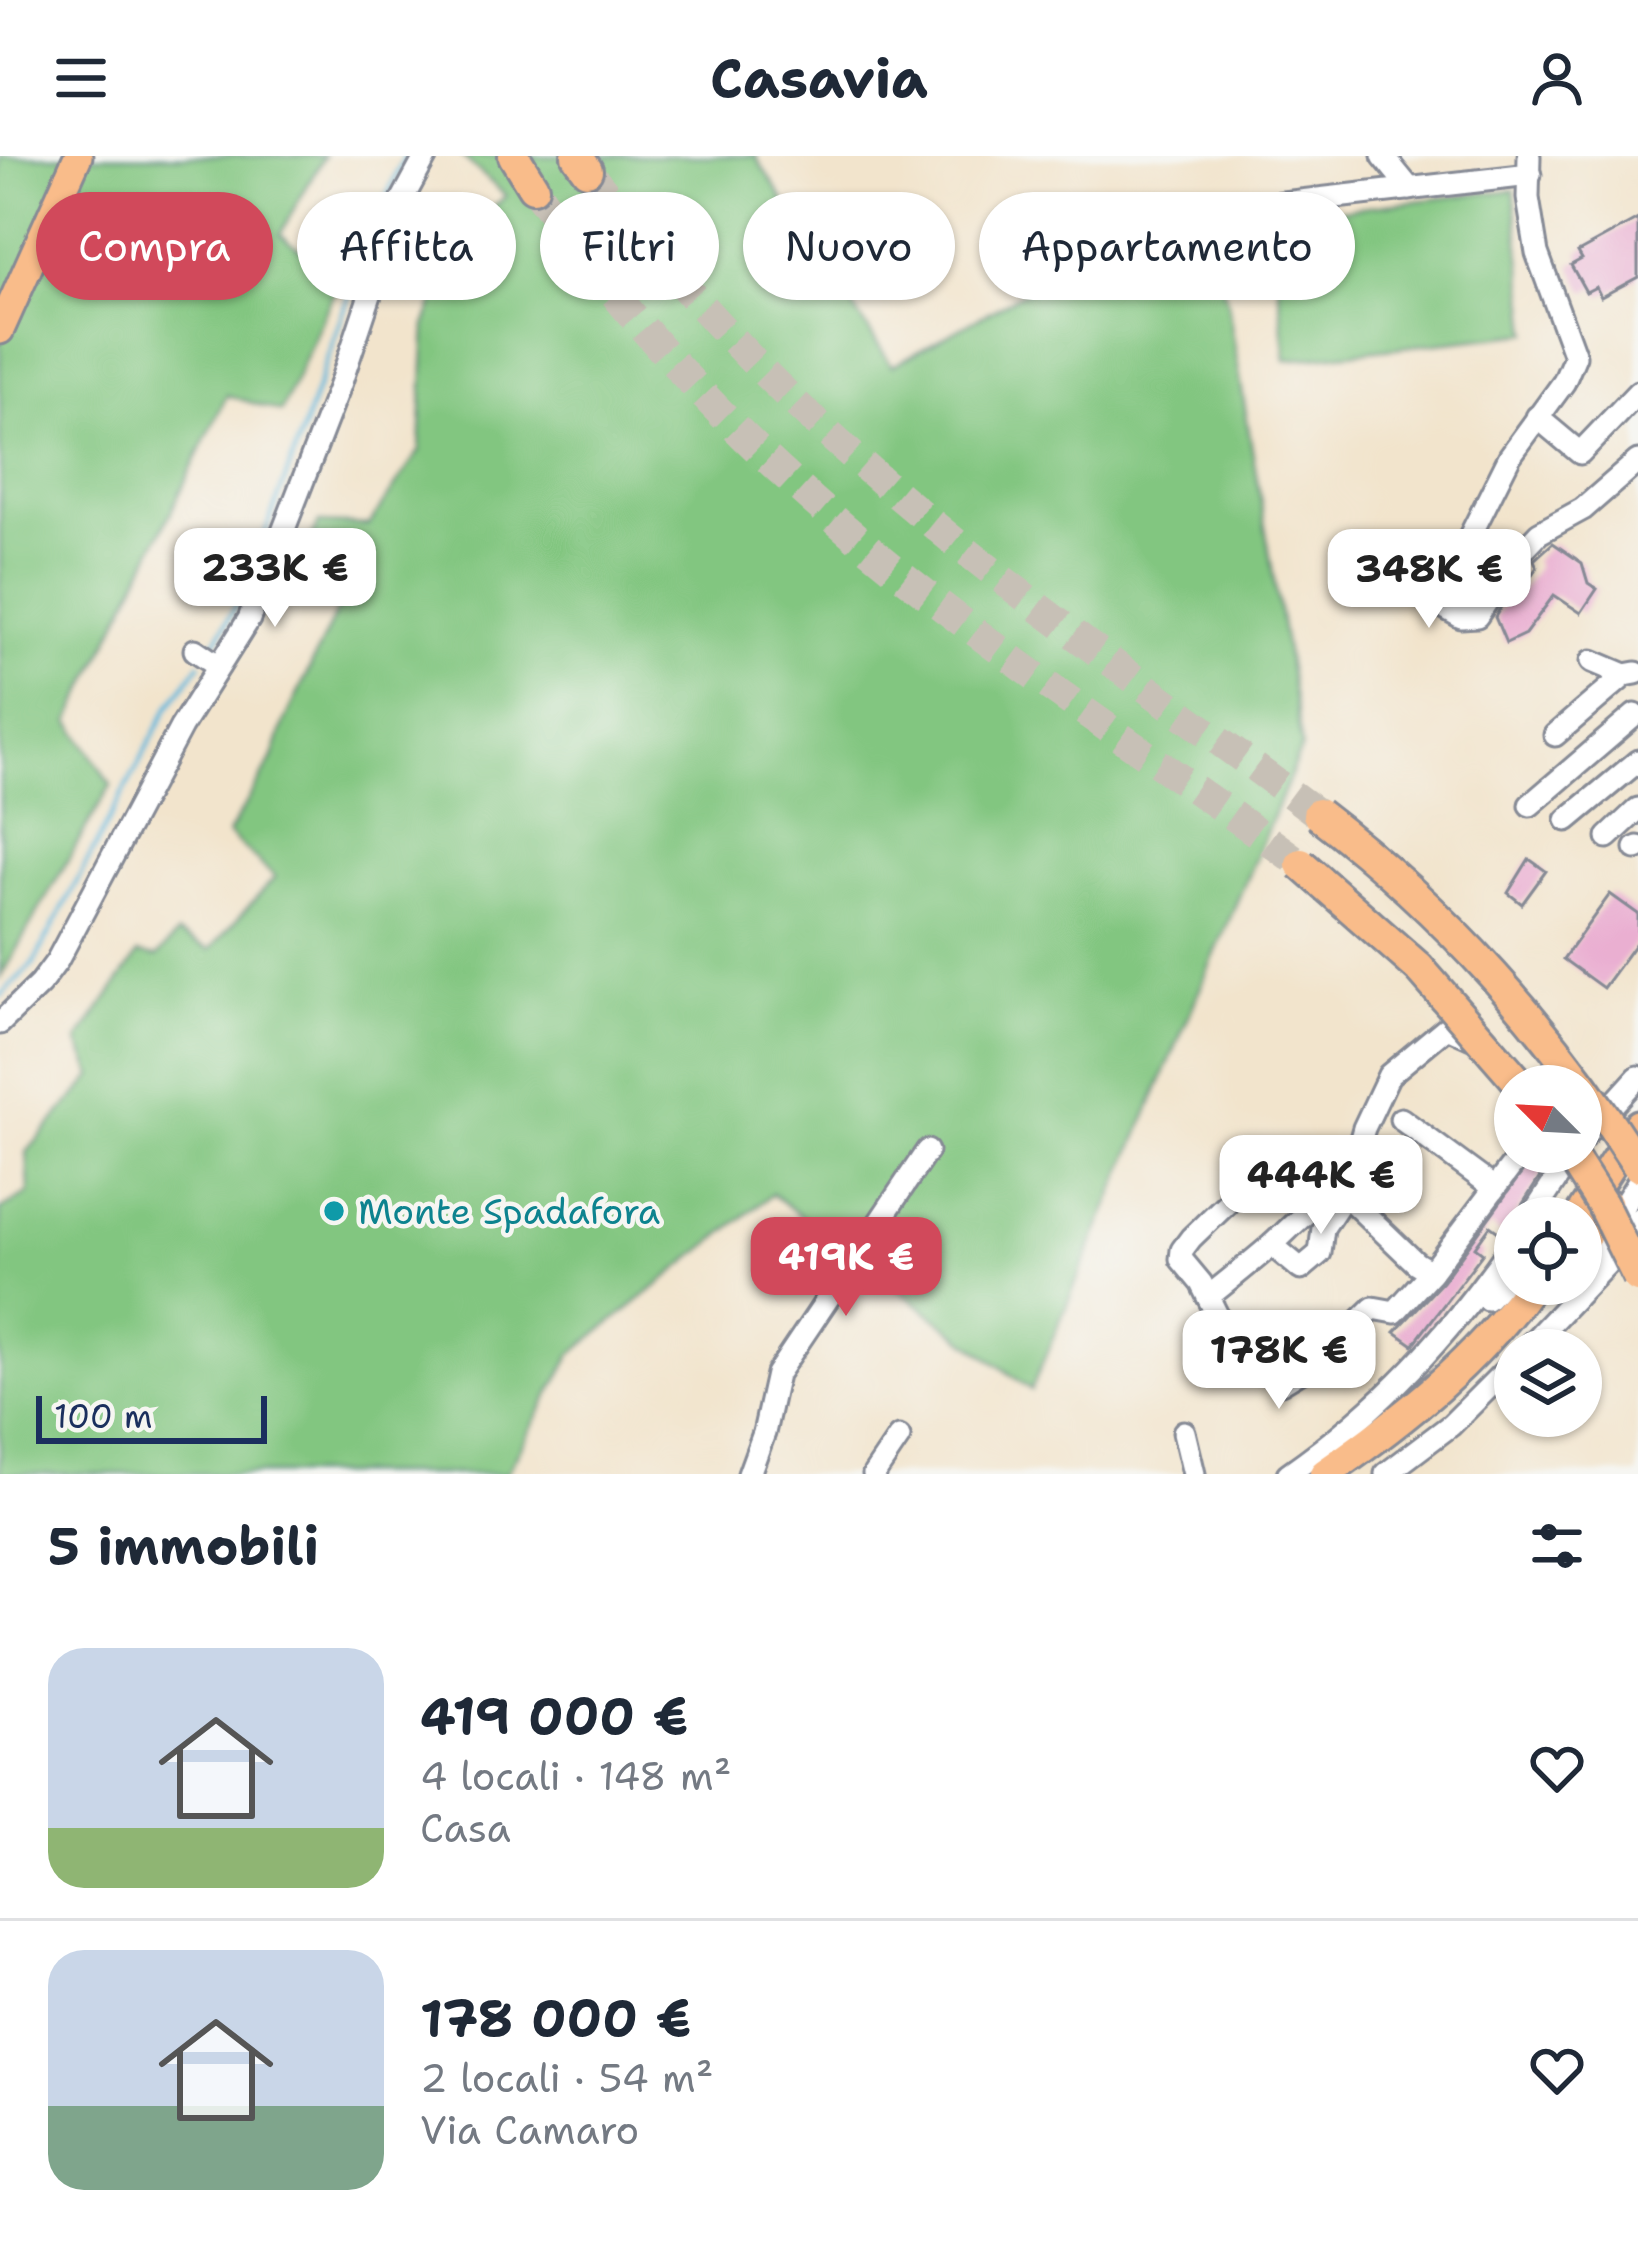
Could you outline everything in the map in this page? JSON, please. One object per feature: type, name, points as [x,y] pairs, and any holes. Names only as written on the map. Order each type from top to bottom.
[{"type":"highway","points":[[514,156],[533,188]]},
{"type":"highway","points":[[1318,814],[1419,895],[1501,979],[1580,1079],[1638,1166]]},
{"type":"highway","points":[[1301,864],[1419,968],[1504,1065]]},
{"type":"highway","points":[[1584,1173],[1638,1277]]},
{"type":"highway","points":[[1325,1474],[1431,1394],[1478,1349],[1510,1305]]},
{"type":"highway","points":[[1356,1474],[1427,1422],[1507,1346],[1538,1305]]},
{"type":"main road","points":[[0,330],[78,156]]},
{"type":"main road","points":[[1591,1197],[1638,1124]]},
{"type":"main road","points":[[1602,1212],[1638,1156]]},
{"type":"street","points":[[0,1023],[57,961],[181,727],[248,619],[340,385],[401,202],[426,156]]},
{"type":"street","points":[[1383,156],[1410,188]]},
{"type":"street","points":[[1355,194],[1529,165],[1528,199],[1537,253],[1574,348],[1564,382],[1510,456],[1442,592],[1448,609],[1469,618],[1482,611],[1518,555],[1539,533],[1605,493],[1638,460]]},
{"type":"street","points":[[1537,417],[1580,453],[1638,392]]},
{"type":"street","points":[[195,650],[219,666]]},
{"type":"street","points":[[1592,661],[1633,670]]},
{"type":"street","points":[[1530,805],[1637,721],[1633,670]]},
{"type":"street","points":[[1555,734],[1633,670]]},
{"type":"street","points":[[1567,820],[1638,761]]},
{"type":"street","points":[[1608,837],[1638,809]]},
{"type":"street","points":[[1273,1245],[1301,1269],[1320,1253],[1323,1228],[1345,1195],[1364,1128],[1389,1075],[1447,1027],[1472,1036],[1502,1065]]},
{"type":"street","points":[[1602,1117],[1638,1077]]},
{"type":"street","points":[[1401,1119],[1493,1187]]},
{"type":"street","points":[[749,1474],[777,1374],[927,1151]]},
{"type":"street","points":[[1276,1156],[1182,1250],[1181,1259],[1208,1297],[1231,1343],[1281,1383],[1319,1360],[1373,1308],[1395,1312],[1431,1273],[1505,1173]]},
{"type":"street","points":[[1602,1245],[1638,1182]]},
{"type":"street","points":[[1208,1297],[1273,1245],[1297,1219],[1327,1198],[1345,1195]]},
{"type":"street","points":[[1345,1195],[1431,1273]]},
{"type":"street","points":[[1602,1265],[1616,1254],[1638,1219]]},
{"type":"street","points":[[1288,1474],[1414,1371],[1494,1270]]},
{"type":"street","points":[[1446,1335],[1494,1290]]},
{"type":"street","points":[[1543,1329],[1563,1305]]},
{"type":"street","points":[[1387,1474],[1451,1425],[1494,1382]]},
{"type":"street","points":[[1184,1432],[1194,1474]]},
{"type":"street","points":[[874,1474],[899,1437]]},
{"type":"green space","points":[[0,156],[324,156],[304,192],[297,192],[297,204],[280,234],[297,247],[297,300],[331,300],[281,412],[227,395],[70,721],[111,785],[0,978]]},
{"type":"green space","points":[[462,156],[755,156],[778,192],[743,192],[743,300],[849,300],[892,366],[1010,300],[1227,300],[1302,747],[1031,1390],[772,1194],[572,1354],[506,1474],[0,1474],[0,1210],[29,1193],[27,1152],[93,1076],[78,1041],[138,954],[157,957],[177,934],[210,950],[275,877],[228,834],[272,760],[285,721],[345,593],[301,556],[319,523],[369,525],[420,450],[426,323],[435,300],[516,300],[516,192],[502,192]]},
{"type":"green space","points":[[1514,190],[1529,333],[1286,360],[1280,300],[1355,300],[1355,208]]},
{"type":"building","points":[[1638,219],[1638,277],[1601,297],[1596,287],[1586,292],[1571,265],[1582,259],[1578,252]]},
{"type":"building","points":[[1553,543],[1582,563],[1588,583],[1597,589],[1581,613],[1554,595],[1525,634],[1506,643],[1495,617],[1505,600],[1518,595],[1537,567],[1534,560]]},
{"type":"building","points":[[1529,859],[1546,871],[1522,904],[1508,893]]},
{"type":"building","points":[[1610,894],[1638,914],[1638,940],[1603,988],[1563,959]]},
{"type":"building","points":[[1522,1173],[1543,1173],[1527,1197],[1504,1197]]},
{"type":"building","points":[[1494,1211],[1494,1229],[1490,1226],[1475,1247],[1483,1253],[1413,1345],[1395,1332],[1442,1282]]},
{"type":"waterway","points":[[210,649],[252,568],[367,245],[405,156]]},
{"type":"waterway","points":[[0,996],[34,963],[168,708],[200,664]]},
{"type":"tunnel","points":[[587,170],[705,310],[834,439],[1010,586],[1318,814]]},
{"type":"tunnel","points":[[533,187],[683,373],[845,528],[971,629],[1301,864]]},
{"type":"place","name":"Monte Spadafora","points":[[334,1211]]}]
